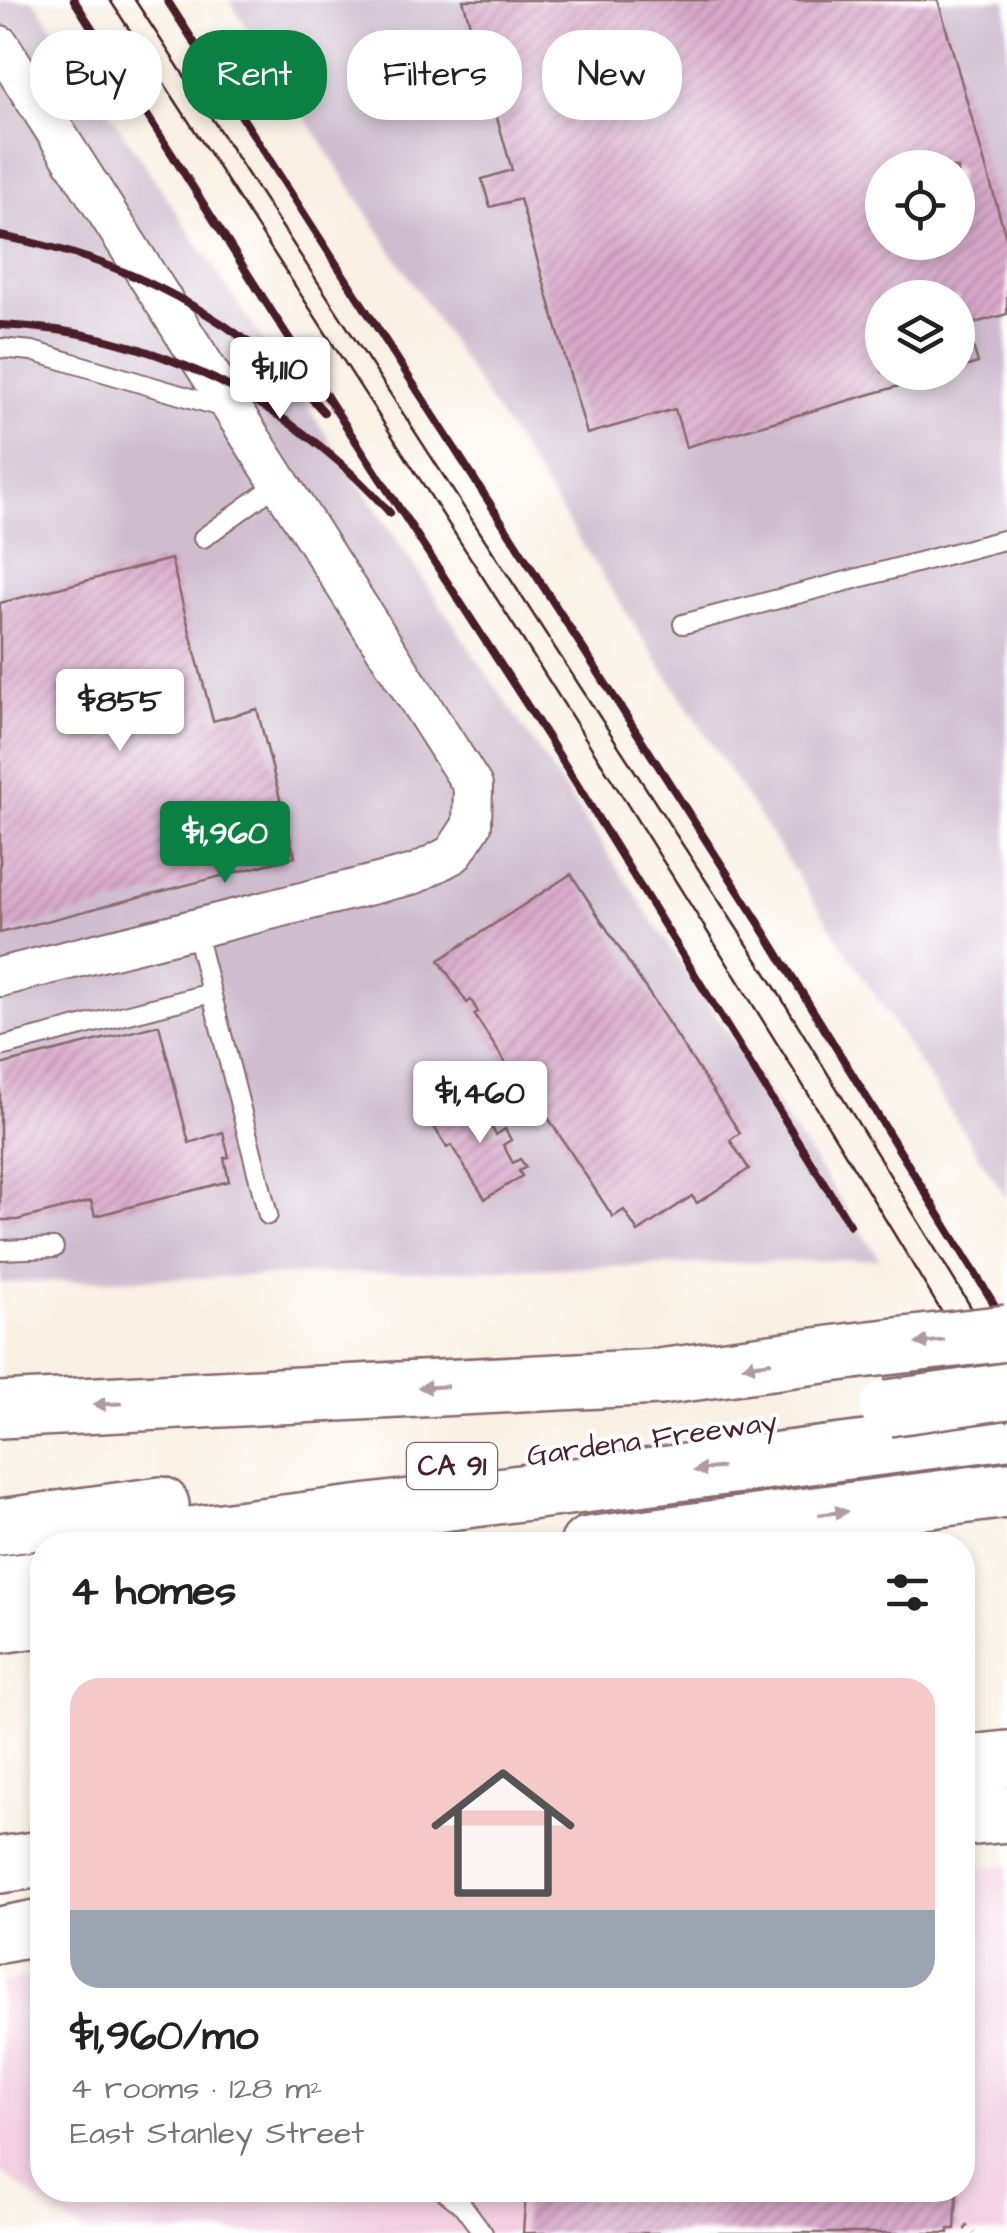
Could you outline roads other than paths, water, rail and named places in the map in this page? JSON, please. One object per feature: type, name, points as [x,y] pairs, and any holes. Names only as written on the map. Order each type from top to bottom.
[{"type":"main road","points":[[0,1410],[659,1377],[1007,1333]]},
{"type":"main road","name":"Gardena Freeway","points":[[0,1526],[898,1426],[1007,1391]]},
{"type":"main road","points":[[198,1532],[898,1426],[1007,1431]]},
{"type":"main road","points":[[683,1532],[1007,1490]]},
{"type":"main road","points":[[400,1532],[589,1508],[661,1532]]},
{"type":"main road","points":[[0,1560],[30,1556]]},
{"type":"main road","points":[[0,1584],[30,1580]]},
{"type":"main road","points":[[0,1625],[30,1621]]},
{"type":"main road","points":[[975,1763],[1007,1759]]},
{"type":"main road","points":[[975,1817],[1007,1814]]},
{"type":"main road","points":[[0,1865],[30,1861]]},
{"type":"main road","points":[[0,1935],[30,1929]]},
{"type":"street","points":[[0,45],[473,786],[472,824],[453,854],[415,874],[0,977]]},
{"type":"lane","points":[[0,348],[32,352],[233,411]]},
{"type":"lane","points":[[203,538],[279,483]]},
{"type":"lane","points":[[683,624],[1007,539]]},
{"type":"lane","points":[[194,928],[268,1215]]},
{"type":"lane","points":[[0,1047],[211,993]]},
{"type":"lane","points":[[0,1250],[54,1248]]},
{"type":"lane","points":[[457,2202],[483,2233]]},
{"type":"tram line","points":[[110,0],[677,884],[1007,1421]]},
{"type":"tram line","points":[[135,0],[771,981],[1007,1366]]},
{"type":"railway","points":[[74,0],[547,736],[850,1225]]},
{"type":"railway","points":[[167,0],[759,923],[1007,1325]]},
{"type":"railway","points":[[0,236],[90,259],[177,297],[256,348],[324,412]]},
{"type":"railway","points":[[0,325],[56,330],[110,341],[163,357],[214,379],[308,437],[390,513]]}]
